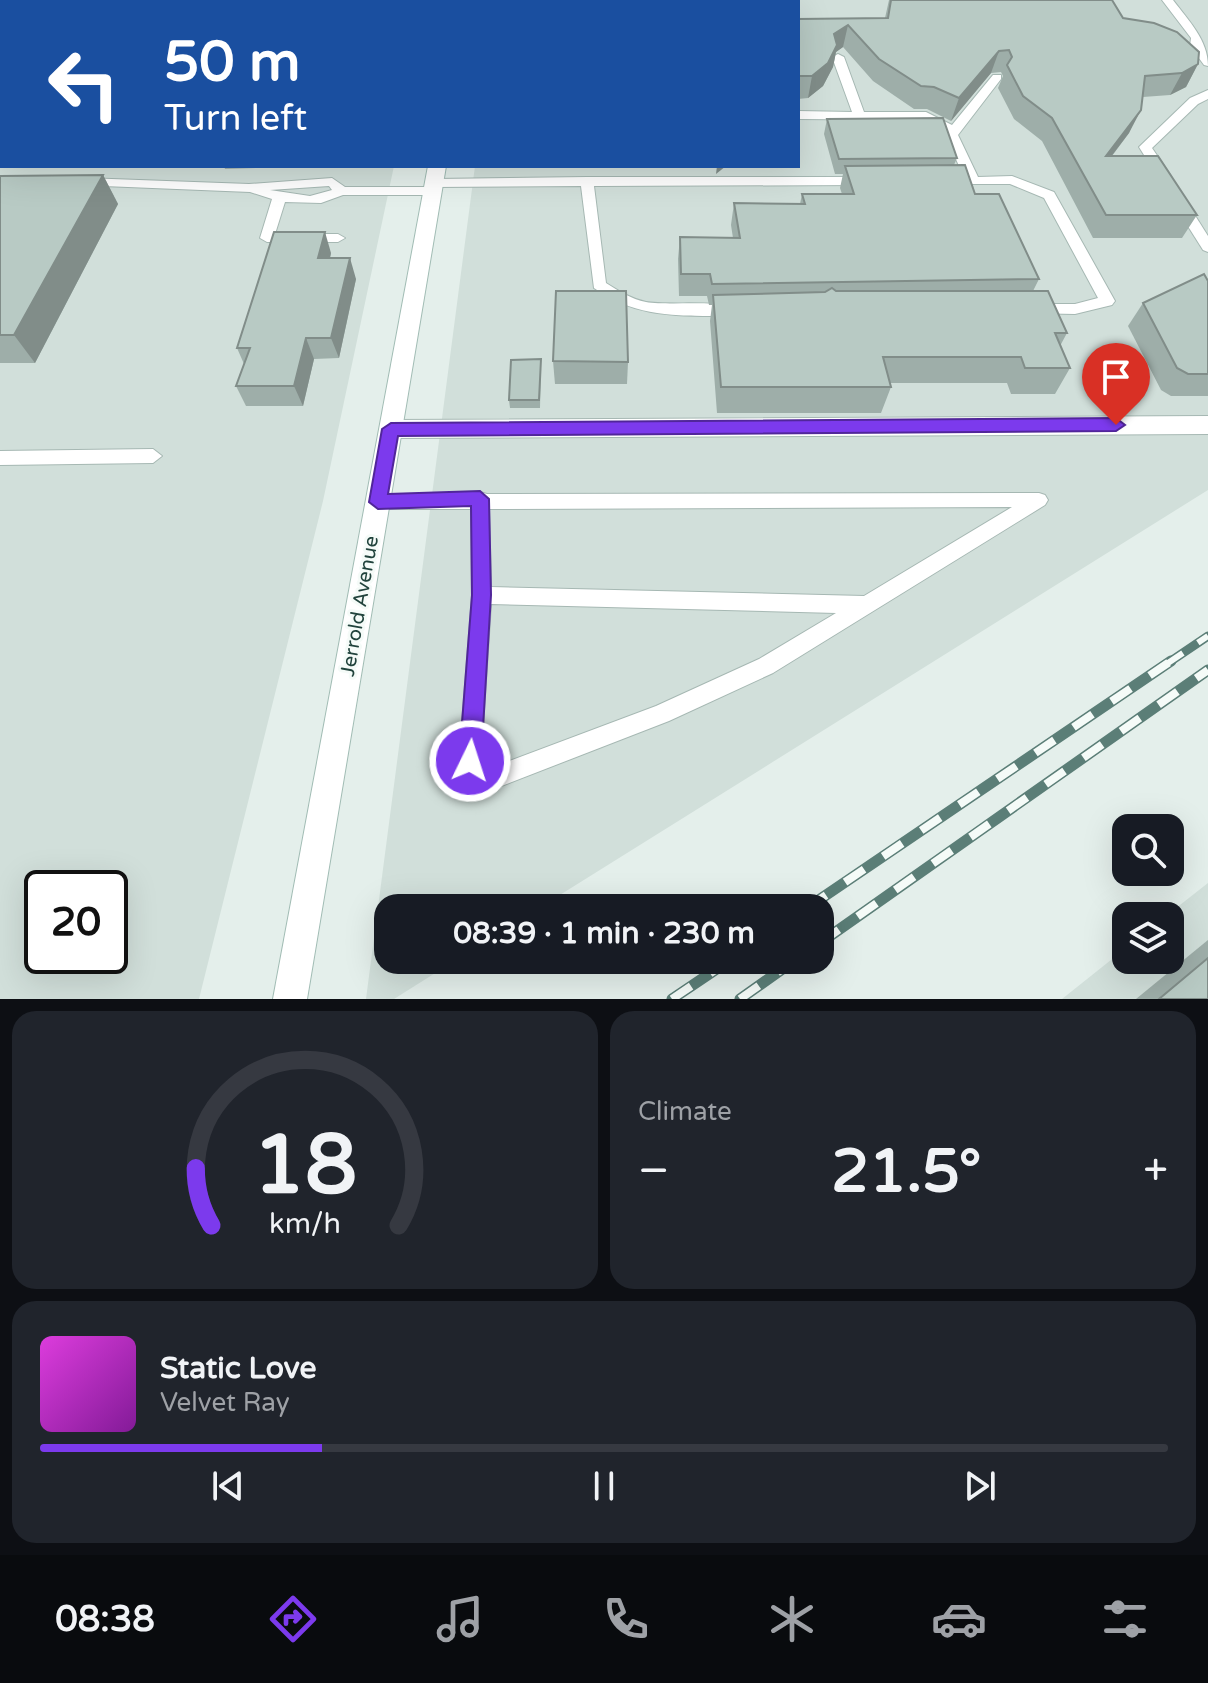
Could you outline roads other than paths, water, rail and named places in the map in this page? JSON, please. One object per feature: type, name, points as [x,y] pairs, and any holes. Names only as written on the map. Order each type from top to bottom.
[{"type":"street","name":"Jerrold Avenue","points":[[290,999],[435,180]]},
{"type":"street","points":[[391,429],[1208,425]]},
{"type":"lane","points":[[1167,0],[1197,38],[1196,46],[1208,63]]},
{"type":"lane","points":[[838,57],[859,115]]},
{"type":"lane","points":[[951,135],[997,77]]},
{"type":"lane","points":[[1208,94],[1194,101],[1145,147],[1208,247]]},
{"type":"lane","points":[[800,115],[926,116],[947,126],[973,181]]},
{"type":"lane","points":[[798,168],[801,181]]},
{"type":"lane","points":[[249,188],[279,198],[328,198],[341,191],[435,180],[879,181]]},
{"type":"lane","points":[[926,181],[1012,180],[1049,195],[1107,301],[1075,309],[1015,309]]},
{"type":"lane","points":[[64,181],[249,188],[332,182],[341,191]]},
{"type":"lane","points":[[587,181],[599,285],[615,299],[639,307],[665,310],[757,310]]},
{"type":"lane","points":[[279,198],[267,238],[338,238]]},
{"type":"lane","points":[[0,458],[153,456]]},
{"type":"lane","points":[[378,502],[480,499],[1039,500],[869,605],[740,678],[662,714],[468,788],[482,595],[480,499]]},
{"type":"lane","points":[[482,595],[869,605]]},
{"type":"railway","points":[[1168,663],[1208,636]]},
{"type":"railway","points":[[828,894],[1171,661]]},
{"type":"railway","points":[[834,933],[1208,670]]},
{"type":"railway","points":[[672,999],[709,974]]},
{"type":"railway","points":[[740,999],[775,974]]}]
